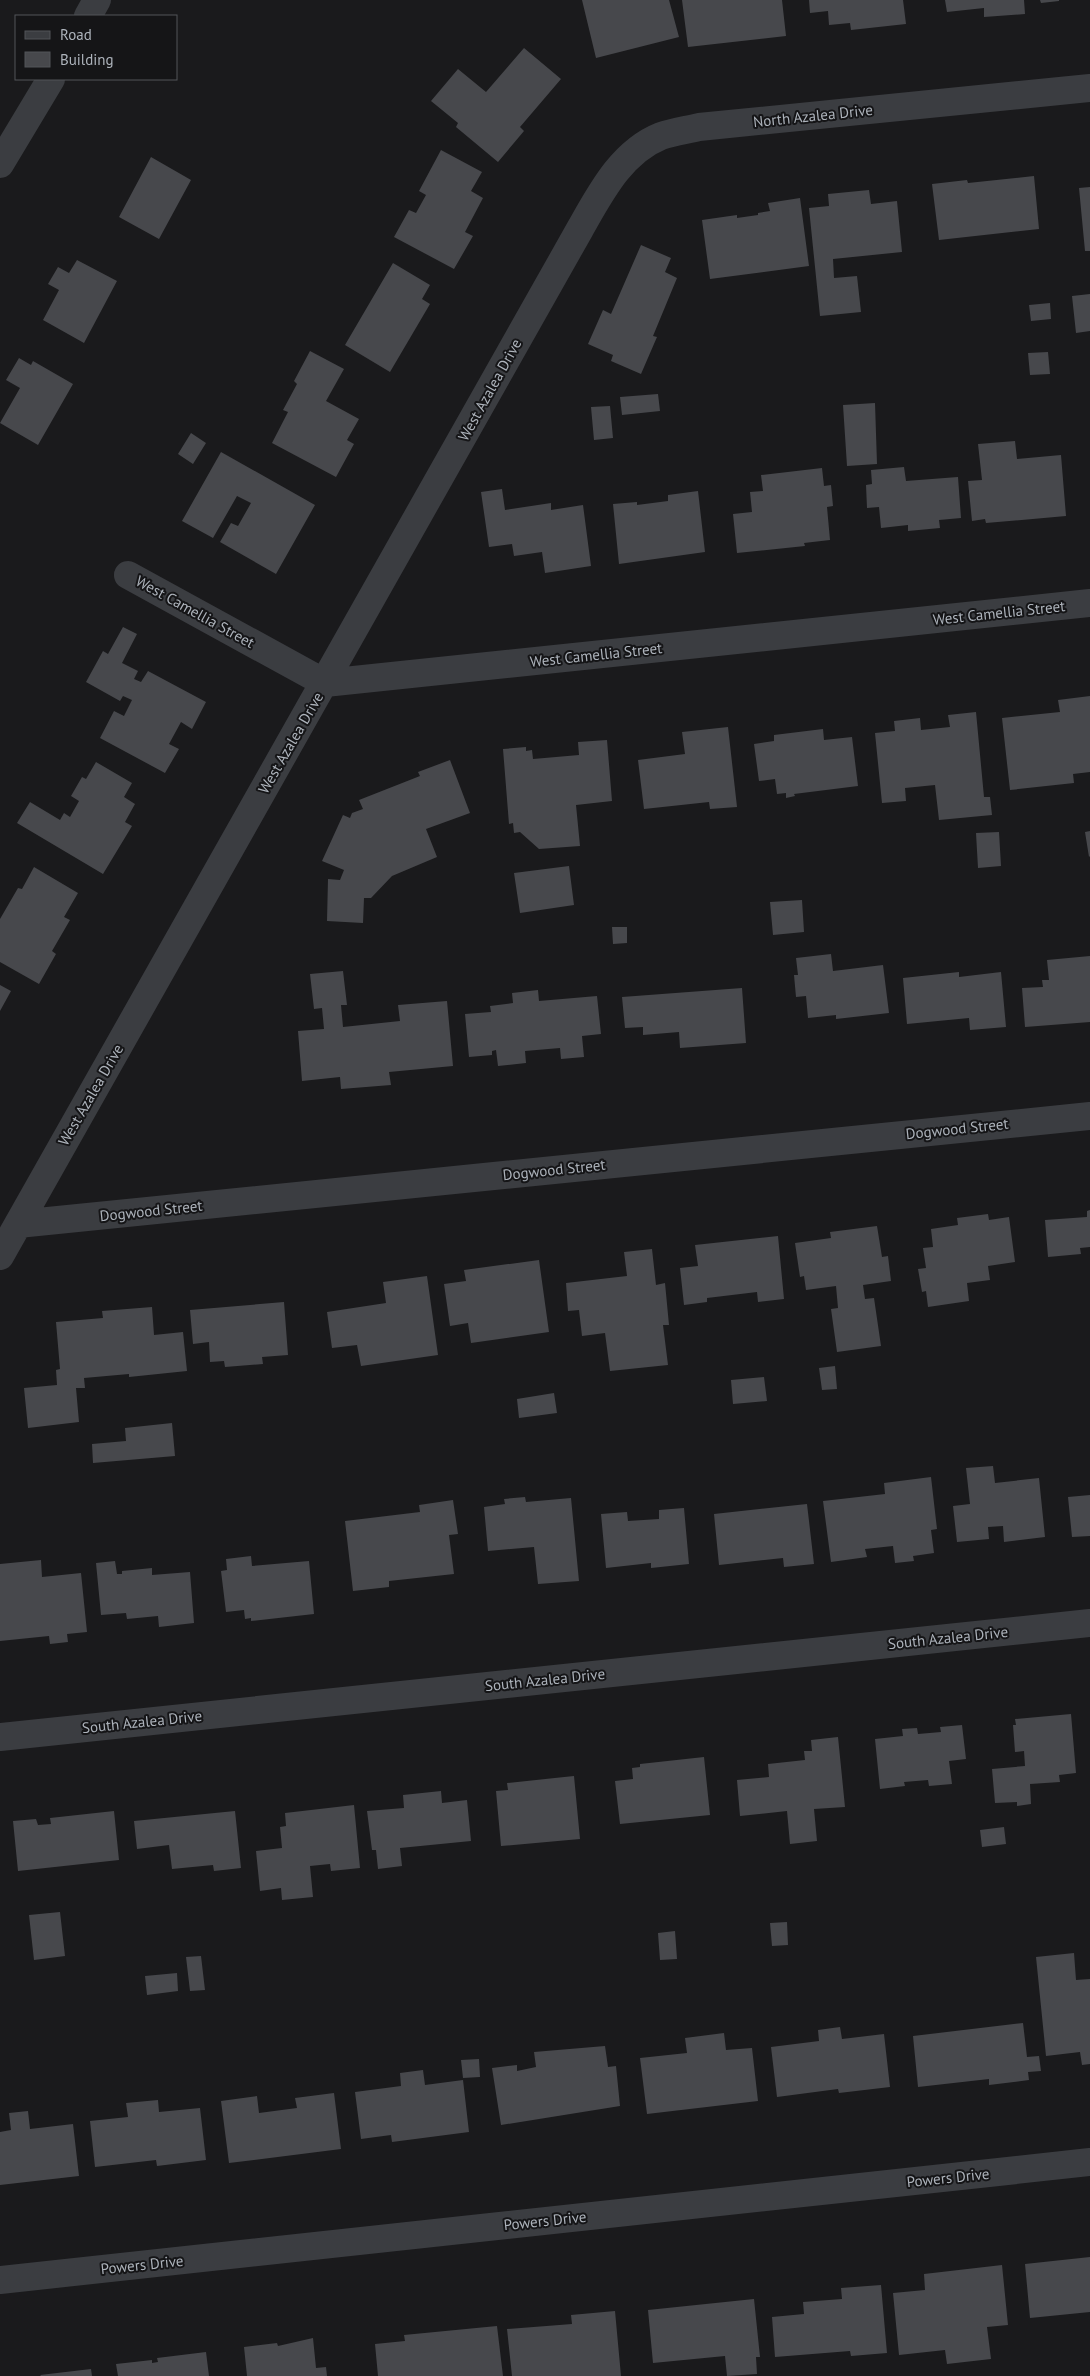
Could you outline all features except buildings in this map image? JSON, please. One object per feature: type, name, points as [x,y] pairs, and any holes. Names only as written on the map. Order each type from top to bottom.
[{"type":"street","points":[[89,15],[97,0]]},
{"type":"street","points":[[0,164],[50,80]]},
{"type":"street","name":"North Azalea Drive","points":[[580,229],[602,191],[627,158],[660,137],[699,127],[1090,88]]},
{"type":"street","name":"West Azalea Drive","points":[[0,1256],[580,229]]},
{"type":"street","name":"West Camellia Street","points":[[128,575],[325,683],[1090,603]]},
{"type":"street","name":"Dogwood Street","points":[[18,1224],[1090,1116]]},
{"type":"street","name":"South Azalea Drive","points":[[0,1737],[1090,1623]]},
{"type":"street","name":"Powers Drive","points":[[0,2280],[1090,2162]]}]
